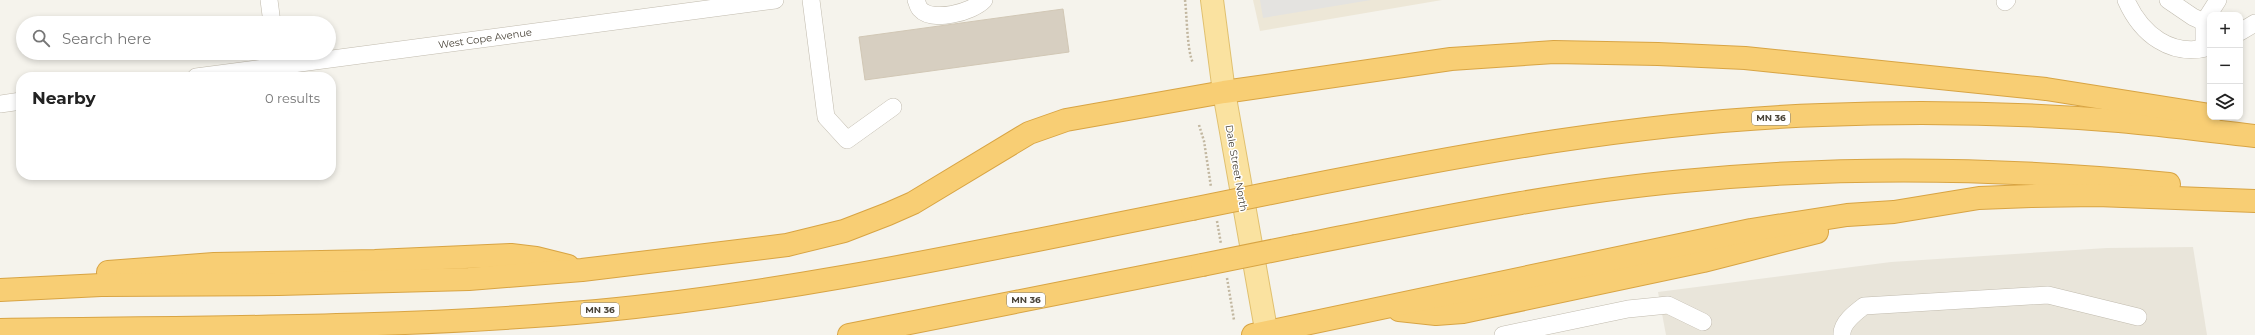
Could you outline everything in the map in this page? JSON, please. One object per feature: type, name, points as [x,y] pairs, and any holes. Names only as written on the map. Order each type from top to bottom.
[{"type":"highway","points":[[5,290],[101,286],[409,281],[582,270],[718,255],[825,236],[862,225],[913,203],[1010,143],[1045,126],[1074,118],[1224,92],[1451,59],[1554,52],[1658,54],[1745,58],[1985,82],[2114,98],[2207,114]]},
{"type":"highway","name":"MN 36","points":[[0,330],[389,323],[596,311],[733,295],[872,273],[1291,188],[1464,155],[1601,134],[1745,119],[1822,115],[2032,116],[2119,121],[2255,136]]},
{"type":"highway","points":[[2239,120],[2255,123]]},
{"type":"highway","name":"MN 36","points":[[849,335],[1540,199],[1683,181],[1824,172],[1962,170],[2106,178],[2255,193]]},
{"type":"highway","points":[[1262,334],[1384,307],[1436,314],[1463,312],[1703,262],[1894,212],[1979,198],[2097,195],[2255,201]]},
{"type":"main road","name":"Dale Street North","points":[[1212,0],[1224,92],[1262,334]]},
{"type":"street","points":[[268,0],[271,16]]},
{"type":"street","name":"West Cope Avenue","points":[[336,52],[775,0]]},
{"type":"street","points":[[811,0],[826,117],[847,140],[893,107]]},
{"type":"street","points":[[916,0],[920,9],[930,15],[955,15],[979,6],[984,0]]},
{"type":"street","points":[[2168,0],[2193,17],[2204,22]]},
{"type":"street","points":[[2130,7],[2141,26],[2157,40],[2184,49],[2207,48],[2204,22],[2218,0]]},
{"type":"street","points":[[2243,30],[2255,23]]},
{"type":"street","name":"West Cope Avenue","points":[[219,72],[273,60]]},
{"type":"street","points":[[0,104],[16,102]]},
{"type":"street","points":[[1842,335],[1842,332],[1852,314],[1864,306],[1988,298],[2048,295],[2138,317]]},
{"type":"street","points":[[1503,335],[1628,308],[1668,305],[1703,322]]},
{"type":"path","points":[[1185,0],[1190,44],[1189,56],[1193,63]]},
{"type":"shaded area","points":[[1253,0],[1442,0],[1260,31]]},
{"type":"shaded area","points":[[1260,0],[1371,0],[1263,18]]},
{"type":"shaded area","points":[[2193,247],[2207,335],[1666,335],[1658,292],[1891,262],[2107,248]]},
{"type":"building","points":[[1063,9],[1069,52],[865,80],[859,37]]}]
